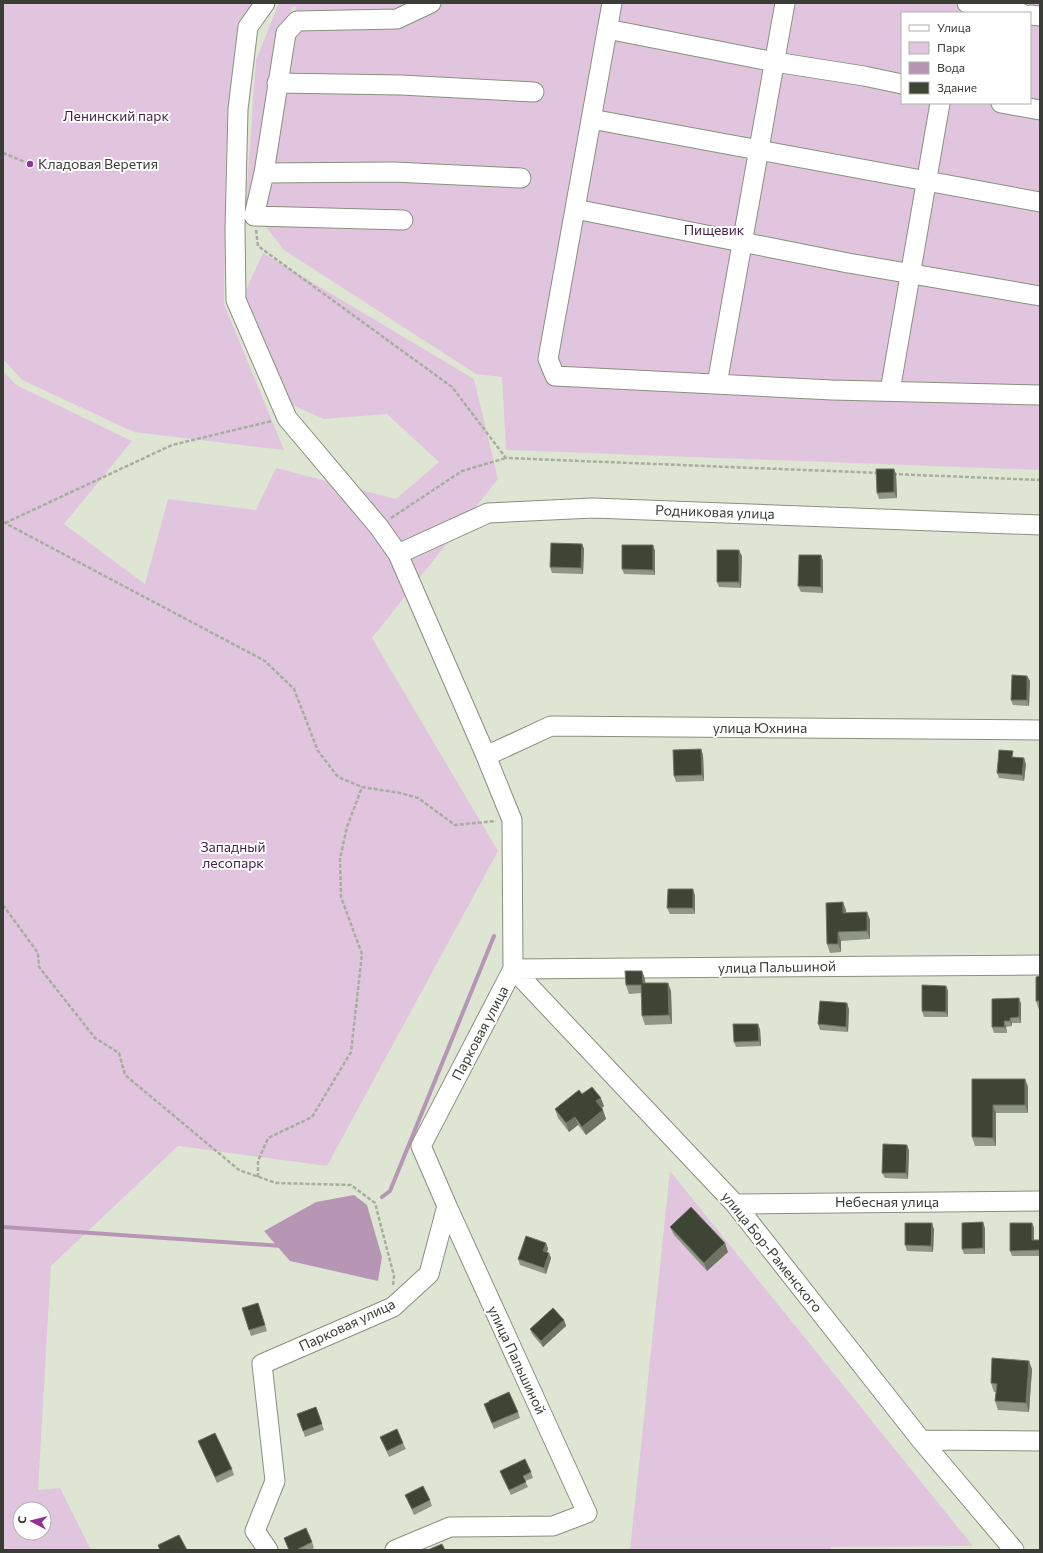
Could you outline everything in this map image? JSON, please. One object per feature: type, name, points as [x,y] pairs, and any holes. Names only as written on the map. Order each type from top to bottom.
[{"type":"street","points":[[264,3],[248,27],[238,109],[234,229],[236,300],[287,418],[379,527],[398,554],[486,756],[512,820],[513,969]]},
{"type":"street","points":[[403,220],[254,216],[264,172],[286,33],[297,21],[397,19],[432,3]]},
{"type":"street","points":[[612,3],[548,359],[555,376],[890,391],[1040,395]]},
{"type":"street","points":[[717,384],[785,3]]},
{"type":"street","points":[[967,3],[1016,12]]},
{"type":"street","points":[[607,29],[775,62],[864,76],[901,84]]},
{"type":"street","points":[[277,83],[402,85],[534,92]]},
{"type":"street","points":[[890,391],[940,104]]},
{"type":"street","points":[[1007,104],[1040,110]]},
{"type":"street","points":[[591,119],[1040,202]]},
{"type":"street","points":[[264,172],[394,172],[521,178]]},
{"type":"street","points":[[575,209],[848,263],[1040,296]]},
{"type":"street","name":"Родниковая улица","points":[[398,554],[488,513],[593,508],[1040,525]]},
{"type":"street","name":"улица Юхнина","points":[[486,756],[551,726],[1040,730]]},
{"type":"street","name":"улица Пальшиной","points":[[513,969],[1040,965]]},
{"type":"street","name":"улица Бор-Раменского","points":[[513,969],[735,1204],[921,1440],[1014,1550]]},
{"type":"street","name":"Парковая улица","points":[[268,1550],[255,1531],[275,1481],[262,1364],[393,1306],[429,1274],[447,1206],[421,1146],[513,969]]},
{"type":"street","name":"Небесная улица","points":[[735,1204],[1040,1201]]},
{"type":"street","name":"улица Пальшиной","points":[[395,1550],[450,1527],[553,1526],[587,1513],[447,1206]]},
{"type":"street","points":[[921,1440],[1040,1442]]},
{"type":"path","points":[[3,153],[30,164]]},
{"type":"path","points":[[254,216],[258,246],[452,387],[506,458]]},
{"type":"path","points":[[4,523],[172,445],[287,418]]},
{"type":"path","points":[[379,527],[462,470],[506,458],[881,473]]},
{"type":"path","points":[[889,474],[1040,480]]},
{"type":"path","points":[[4,523],[265,661],[294,689],[318,751],[338,777],[362,787],[400,793],[418,798],[454,825],[512,820]]},
{"type":"path","points":[[258,1176],[258,1161],[268,1138],[312,1117],[351,1052],[362,954],[341,897],[340,859],[347,826],[362,787]]},
{"type":"path","points":[[3,905],[38,953],[39,968],[95,1038],[119,1053],[125,1075],[239,1170],[276,1183],[351,1185],[375,1203],[394,1276]]},
{"type":"green space","name":"Ленинский парк","points":[[3,3],[256,3],[240,26],[226,151],[224,304],[284,450],[134,432],[22,380],[3,359]]},
{"type":"green space","name":"Пищевик","points":[[279,3],[369,3],[424,5],[433,3],[1040,3],[1040,470],[506,450],[502,377],[476,374],[284,250],[252,209],[296,6],[292,7],[245,215],[256,60]]},
{"type":"green space","name":"Западный лесопарк","points":[[263,253],[474,379],[498,479],[372,638],[498,851],[327,1166],[178,1146],[51,1266],[38,1490],[60,1488],[91,1550],[3,1550],[3,371],[16,385],[132,441],[64,524],[145,584],[168,499],[256,510],[276,468],[396,499],[439,462],[387,414],[324,419],[288,403],[242,299]]},
{"type":"green space","points":[[670,1171],[973,1546],[831,1547],[831,1550],[630,1550]]},
{"type":"water","points":[[354,1195],[367,1205],[382,1257],[378,1281],[290,1261],[264,1231],[316,1202]]},
{"type":"building","points":[[876,469],[894,469],[894,492],[877,493]]},
{"type":"building","points":[[551,543],[582,544],[581,568],[550,567]]},
{"type":"building","points":[[622,545],[653,545],[653,570],[622,569]]},
{"type":"building","points":[[717,550],[739,550],[739,582],[717,582]]},
{"type":"building","points":[[799,555],[821,555],[821,587],[798,586]]},
{"type":"building","points":[[1012,675],[1027,676],[1027,700],[1011,700]]},
{"type":"building","points":[[701,749],[702,775],[674,776],[673,750]]},
{"type":"building","points":[[999,750],[1013,751],[1012,757],[1024,758],[1022,775],[997,773]]},
{"type":"building","points":[[668,889],[693,889],[693,908],[667,908]]},
{"type":"building","points":[[843,902],[843,913],[867,912],[867,931],[838,932],[838,944],[827,944],[826,903]]},
{"type":"building","points":[[625,971],[642,971],[643,983],[668,983],[669,1015],[642,1016],[641,985],[626,985]]},
{"type":"building","points":[[1040,976],[1040,1001],[1036,1001],[1036,977]]},
{"type":"building","points":[[922,985],[946,986],[946,1012],[922,1011]]},
{"type":"building","points":[[1019,998],[1019,1017],[1010,1018],[1010,1021],[1004,1021],[1005,1027],[992,1027],[992,999]]},
{"type":"building","points":[[820,1001],[847,1003],[846,1027],[818,1024]]},
{"type":"building","points":[[733,1024],[758,1024],[759,1041],[734,1042]]},
{"type":"building","points":[[972,1079],[1025,1079],[1025,1105],[993,1105],[993,1138],[972,1137]]},
{"type":"building","points":[[592,1087],[601,1098],[596,1101],[603,1110],[582,1127],[575,1117],[566,1123],[555,1109],[579,1090],[582,1094]]},
{"type":"building","points":[[883,1144],[907,1145],[906,1173],[882,1173]]},
{"type":"building","points":[[691,1207],[725,1243],[704,1263],[670,1227]]},
{"type":"building","points":[[983,1222],[983,1248],[962,1249],[962,1223]]},
{"type":"building","points":[[905,1223],[932,1223],[931,1246],[905,1245]]},
{"type":"building","points":[[1010,1223],[1032,1223],[1032,1240],[1040,1240],[1040,1250],[1010,1251]]},
{"type":"building","points":[[526,1236],[546,1243],[543,1251],[549,1253],[544,1268],[518,1259]]},
{"type":"building","points":[[258,1303],[265,1325],[249,1330],[242,1308]]},
{"type":"building","points":[[553,1308],[564,1320],[541,1341],[530,1329]]},
{"type":"building","points":[[992,1358],[1029,1361],[1026,1403],[995,1401],[997,1384],[991,1383]]},
{"type":"building","points":[[509,1392],[518,1412],[492,1423],[484,1404]]},
{"type":"building","points":[[316,1407],[322,1424],[303,1431],[297,1414]]},
{"type":"building","points":[[397,1429],[403,1443],[387,1451],[380,1437]]},
{"type":"building","points":[[215,1433],[232,1469],[215,1477],[198,1441]]},
{"type":"building","points":[[525,1459],[531,1472],[523,1476],[526,1482],[509,1490],[500,1471]]},
{"type":"building","points":[[423,1486],[430,1500],[412,1509],[405,1495]]},
{"type":"building","points":[[306,1528],[312,1542],[296,1550],[289,1550],[284,1538]]},
{"type":"building","points":[[179,1535],[187,1550],[160,1550],[158,1545]]},
{"type":"building","points":[[442,1544],[445,1550],[430,1549]]},
{"type":"waterway","points":[[382,1197],[390,1191],[494,936]]},
{"type":"waterway","points":[[3,1227],[282,1246]]},
{"type":"place","name":"Кладовая Веретия","points":[[30,164]]}]
